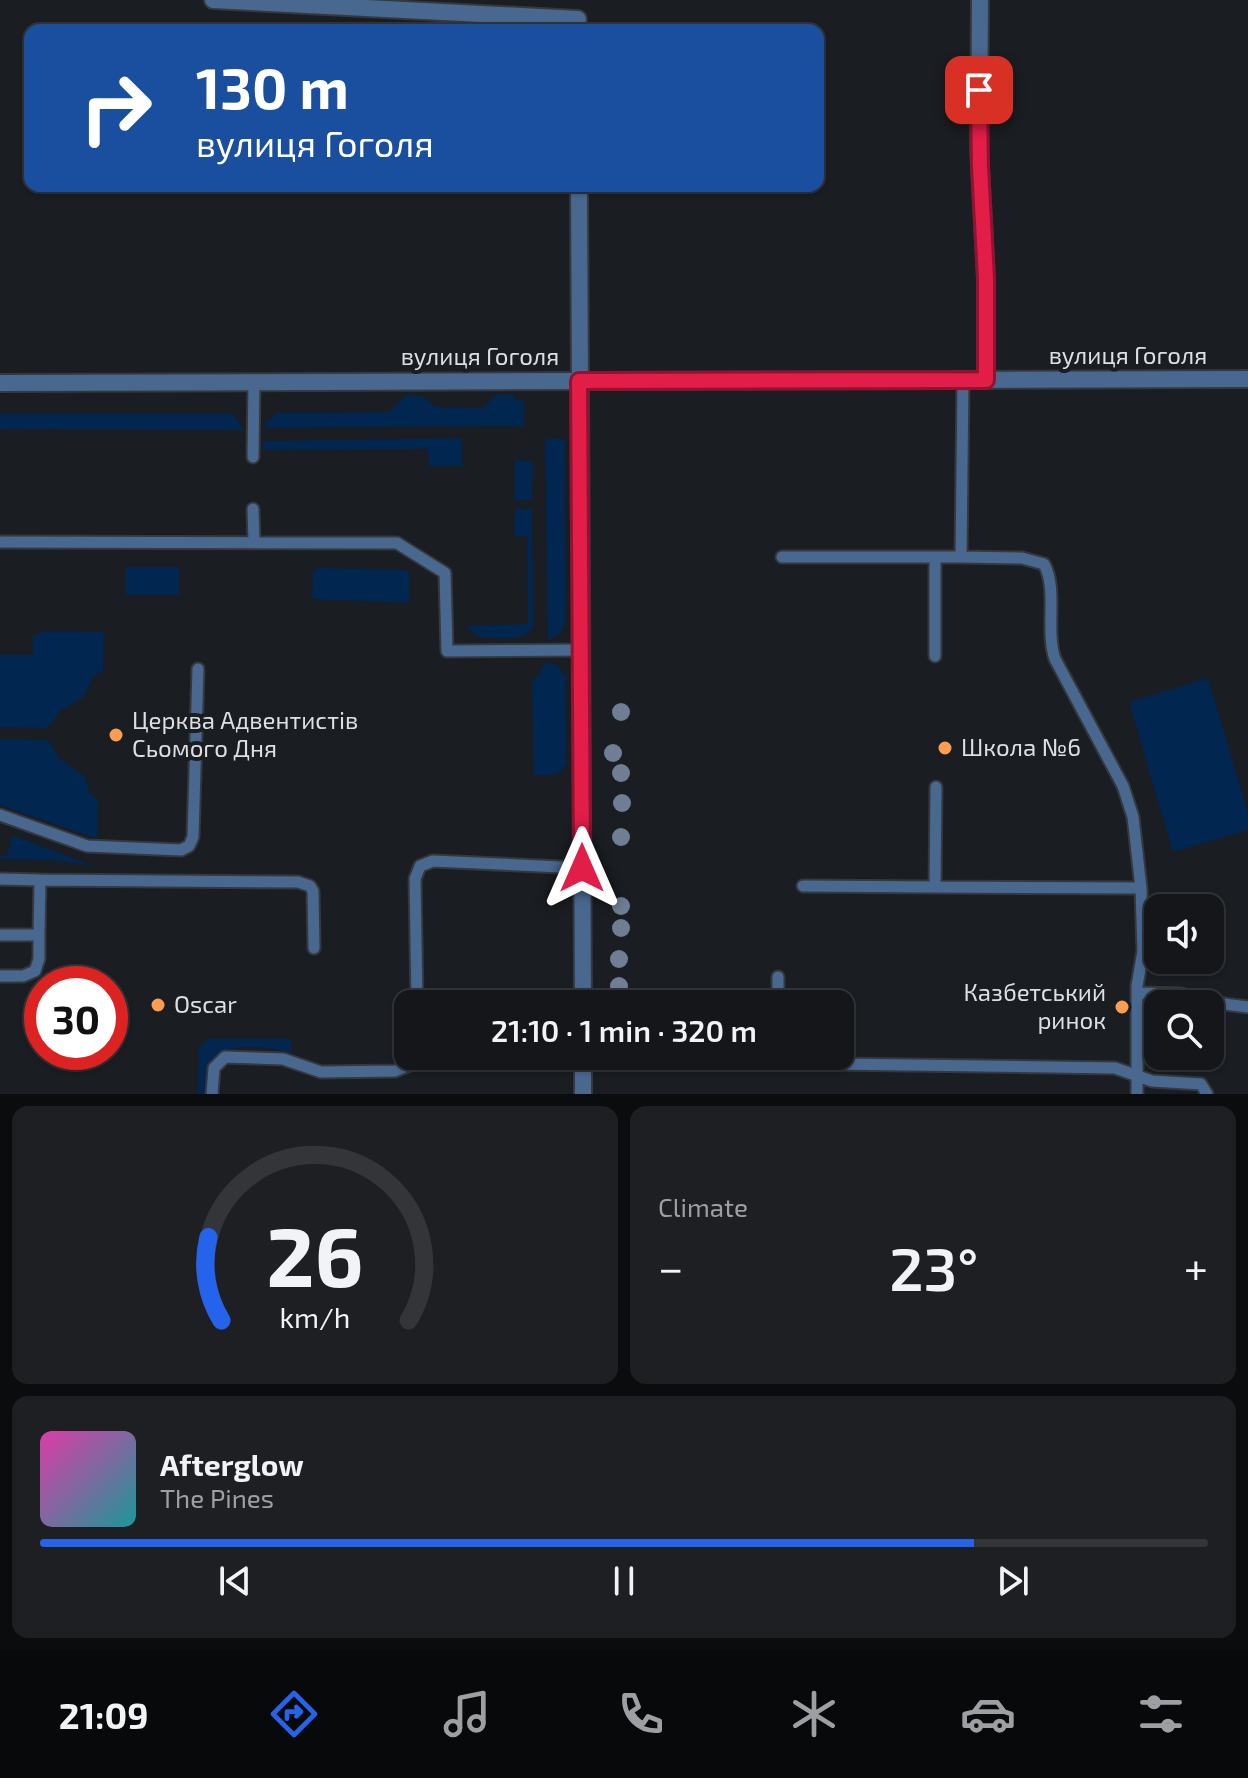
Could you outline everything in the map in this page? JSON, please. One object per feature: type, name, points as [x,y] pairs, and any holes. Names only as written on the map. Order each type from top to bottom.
[{"type":"street","points":[[213,0],[578,24],[578,0]]},
{"type":"street","points":[[980,0],[979,147],[986,278],[986,380]]},
{"type":"street","points":[[579,192],[583,990]]},
{"type":"street","name":"вулиця Гоголя","points":[[0,383],[1248,379]]},
{"type":"street","points":[[583,1070],[583,1094]]},
{"type":"lane","points":[[961,557],[963,380]]},
{"type":"lane","points":[[253,457],[254,382]]},
{"type":"lane","points":[[253,509],[254,541]]},
{"type":"lane","points":[[0,542],[397,543],[445,573],[447,651],[581,650]]},
{"type":"lane","points":[[782,557],[1032,559],[1041,561],[1047,568],[1052,650],[1127,796],[1133,817],[1141,888],[1143,951],[1137,974],[1137,1094]]},
{"type":"lane","points":[[935,557],[935,656]]},
{"type":"lane","points":[[0,815],[87,846],[181,850],[189,846],[193,837],[198,669]]},
{"type":"lane","points":[[935,887],[936,787]]},
{"type":"lane","points":[[417,990],[415,879],[420,866],[433,861],[582,868]]},
{"type":"lane","points":[[0,879],[305,884],[310,886],[314,900],[314,948]]},
{"type":"lane","points":[[0,976],[23,976],[35,971],[39,959],[40,880]]},
{"type":"lane","points":[[803,886],[1141,888]]},
{"type":"lane","points":[[0,935],[39,935]]},
{"type":"lane","points":[[778,977],[778,990]]},
{"type":"lane","points":[[1137,993],[1181,994],[1248,1007]]},
{"type":"lane","points":[[212,1094],[214,1068],[225,1057],[283,1059],[321,1072],[397,1070]]},
{"type":"lane","points":[[854,1064],[1108,1068],[1159,1082],[1201,1084],[1207,1094]]},
{"type":"shaded area","points":[[512,394],[517,401],[524,400],[524,426],[264,428],[277,413],[389,412],[406,395],[423,396],[436,407],[483,408],[496,395]]},
{"type":"shaded area","points":[[0,414],[233,414],[244,430],[0,429]]},
{"type":"shaded area","points":[[462,438],[462,466],[429,466],[428,449],[263,450],[263,441]]},
{"type":"shaded area","points":[[545,439],[565,439],[566,620],[561,633],[548,640]]},
{"type":"shaded area","points":[[515,459],[533,462],[532,500],[515,501]]},
{"type":"shaded area","points":[[515,509],[532,509],[533,626],[529,632],[517,637],[478,637],[466,626],[528,624],[527,536],[514,536]]},
{"type":"shaded area","points":[[126,567],[179,567],[179,595],[126,595]]},
{"type":"shaded area","points":[[318,568],[405,570],[410,573],[409,603],[312,599],[313,572]]},
{"type":"shaded area","points":[[40,631],[104,632],[103,671],[93,676],[84,697],[61,710],[48,728],[0,727],[0,655],[33,655],[33,635],[39,635]]},
{"type":"shaded area","points":[[544,663],[556,664],[566,677],[566,764],[556,774],[534,775],[532,681],[539,675]]},
{"type":"shaded area","points":[[1208,678],[1248,813],[1248,830],[1173,852],[1129,702]]},
{"type":"shaded area","points":[[0,739],[48,740],[61,760],[85,776],[90,793],[98,800],[97,839],[0,805]]},
{"type":"shaded area","points":[[15,836],[96,867],[56,860],[0,859],[0,856],[7,855]]},
{"type":"shaded area","points":[[207,1039],[291,1039],[291,1054],[256,1047],[227,1049],[215,1056],[207,1066],[204,1094],[198,1094],[199,1048]]},
{"type":"place","name":"Церква Адвентистів Сьомого Дня","points":[[116,735]]},
{"type":"place","name":"Школа №6","points":[[945,748]]},
{"type":"place","name":"Oscar","points":[[158,1005]]},
{"type":"place","name":"Казбетський ринок","points":[[1122,1007]]},
{"type":"route","points":[[582,868],[579,381],[986,380],[986,278],[979,90]]}]
